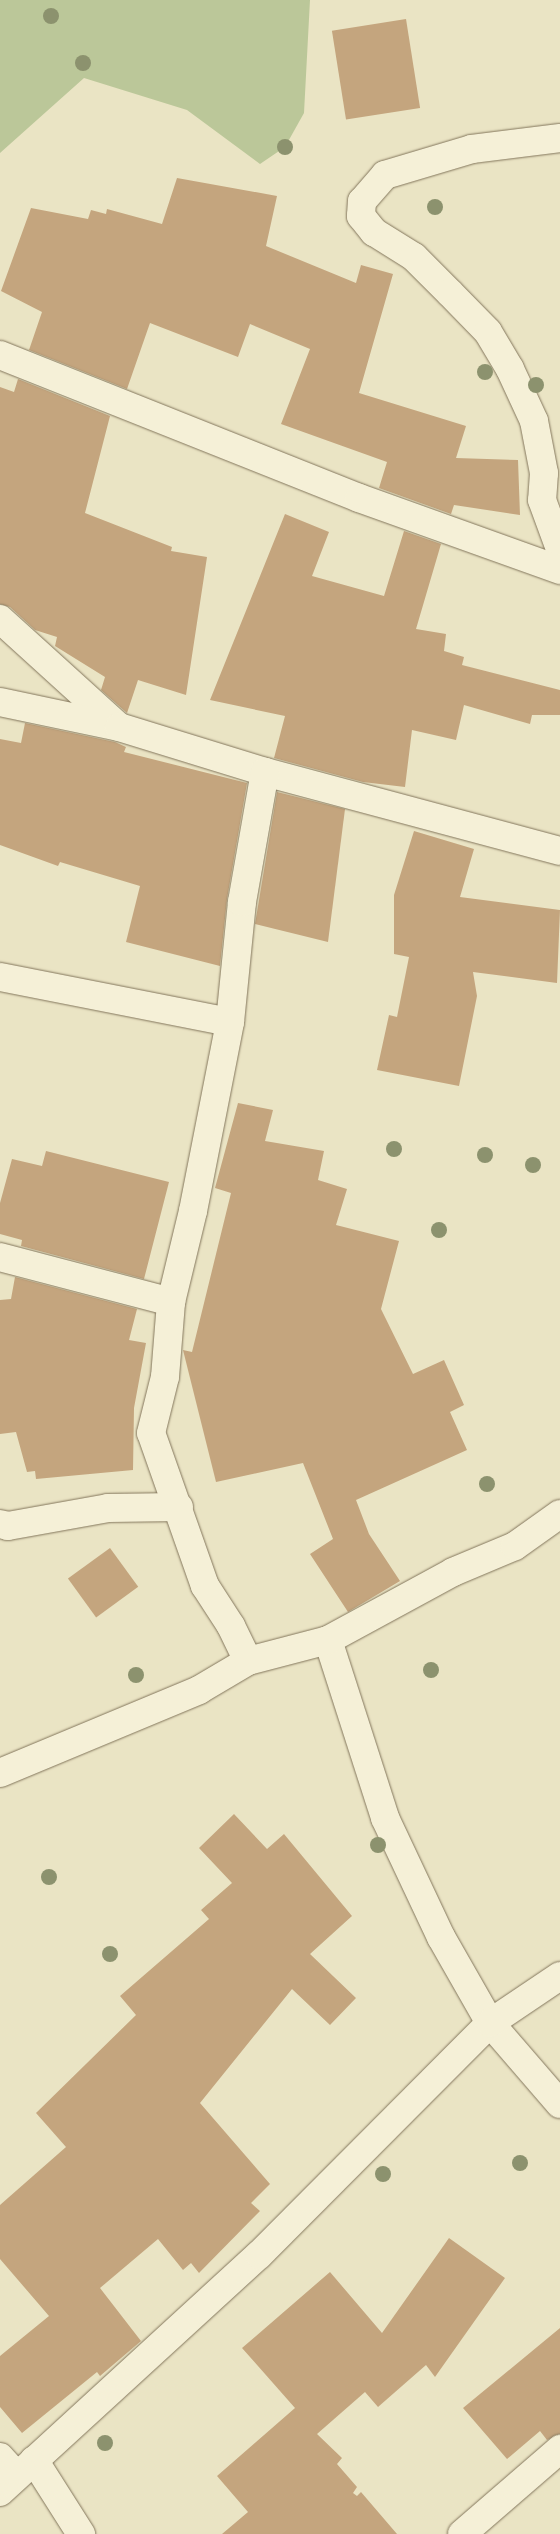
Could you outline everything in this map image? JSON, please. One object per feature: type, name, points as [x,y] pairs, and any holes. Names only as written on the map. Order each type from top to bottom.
[{"type":"street","points":[[560,138],[472,149],[385,175],[362,201],[361,216],[374,232],[414,257],[488,332],[510,369],[534,421],[544,473],[542,500],[560,549]]},
{"type":"street","points":[[0,355],[359,498],[560,570]]},
{"type":"street","points":[[0,619],[119,727]]},
{"type":"street","points":[[0,702],[119,727],[265,772],[560,851]]},
{"type":"street","points":[[248,1661],[231,1626],[205,1586],[179,1507],[151,1433],[166,1376],[171,1302],[193,1211],[230,1022],[242,902],[265,772]]},
{"type":"street","points":[[0,977],[230,1022]]},
{"type":"street","points":[[0,1257],[171,1302]]},
{"type":"street","points":[[0,1524],[8,1526],[108,1508],[179,1507]]},
{"type":"street","points":[[0,1773],[199,1690],[248,1661],[328,1640],[452,1572],[515,1546],[560,1514]]},
{"type":"street","points":[[328,1640],[385,1818],[441,1938],[490,2023],[560,2104]]},
{"type":"street","points":[[81,2534],[13,2471],[258,2255],[490,2023],[560,1976]]},
{"type":"street","points":[[462,2534],[560,2449]]},
{"type":"green space","points":[[0,0],[310,0],[304,113],[285,147],[260,164],[187,110],[84,78],[0,153]]},
{"type":"building","points":[[406,19],[420,108],[346,120],[332,31]]},
{"type":"building","points":[[177,178],[277,196],[266,246],[356,283],[361,265],[393,274],[359,393],[466,426],[456,458],[518,460],[520,515],[454,505],[451,514],[379,488],[387,462],[281,424],[310,349],[250,324],[238,357],[150,323],[127,389],[29,350],[42,312],[1,291],[31,208],[88,219],[91,210],[106,214],[107,209],[162,224]]},
{"type":"building","points":[[18,379],[110,416],[85,513],[172,547],[171,551],[207,557],[186,695],[138,680],[127,713],[101,690],[105,677],[55,646],[57,637],[35,630],[10,607],[0,604],[0,387],[14,392]]},
{"type":"building","points":[[285,514],[329,532],[312,576],[384,596],[404,531],[441,544],[416,629],[446,634],[444,651],[464,657],[462,665],[560,690],[560,715],[532,715],[530,724],[464,705],[456,740],[412,730],[405,787],[363,782],[274,758],[285,716],[210,700]]},
{"type":"building","points":[[25,723],[115,742],[126,747],[124,752],[247,783],[227,899],[220,966],[126,942],[140,886],[60,862],[58,866],[0,845],[0,739],[21,743]]},
{"type":"building","points":[[277,792],[345,809],[328,942],[255,924]]},
{"type":"building","points":[[414,831],[474,849],[460,897],[560,910],[557,983],[473,972],[477,996],[459,1086],[377,1070],[389,1015],[397,1017],[409,957],[394,954],[394,895]]},
{"type":"building","points":[[238,1103],[273,1110],[265,1141],[324,1151],[318,1180],[347,1189],[336,1225],[399,1241],[381,1309],[413,1374],[444,1360],[464,1405],[450,1412],[467,1450],[356,1500],[369,1534],[400,1581],[348,1612],[310,1554],[333,1539],[303,1463],[216,1482],[183,1350],[192,1352],[231,1193],[215,1188]]},
{"type":"building","points":[[46,1151],[169,1182],[144,1279],[21,1246],[22,1240],[0,1234],[0,1203],[12,1159],[42,1166]]},
{"type":"building","points":[[15,1277],[137,1309],[129,1340],[146,1343],[134,1408],[133,1470],[36,1479],[35,1471],[27,1472],[16,1432],[0,1434],[0,1300],[11,1299]]},
{"type":"building","points":[[110,1548],[138,1587],[96,1617],[68,1579]]},
{"type":"building","points":[[234,1814],[267,1849],[284,1834],[352,1916],[310,1954],[356,1998],[330,2025],[292,1989],[200,2103],[270,2184],[251,2203],[260,2211],[199,2273],[191,2263],[183,2270],[158,2239],[100,2288],[141,2341],[100,2376],[97,2372],[22,2433],[0,2407],[0,2356],[49,2316],[0,2259],[0,2205],[66,2147],[36,2113],[136,2015],[120,1996],[209,1919],[201,1910],[232,1883],[199,1848]]},
{"type":"building","points":[[449,2238],[505,2278],[435,2377],[426,2365],[378,2407],[365,2392],[317,2434],[342,2458],[337,2464],[357,2487],[353,2493],[357,2496],[361,2492],[397,2534],[222,2534],[248,2512],[217,2476],[295,2408],[242,2348],[330,2272],[382,2333]]},
{"type":"building","points":[[560,2328],[560,2434],[547,2440],[540,2431],[507,2459],[463,2408]]}]
